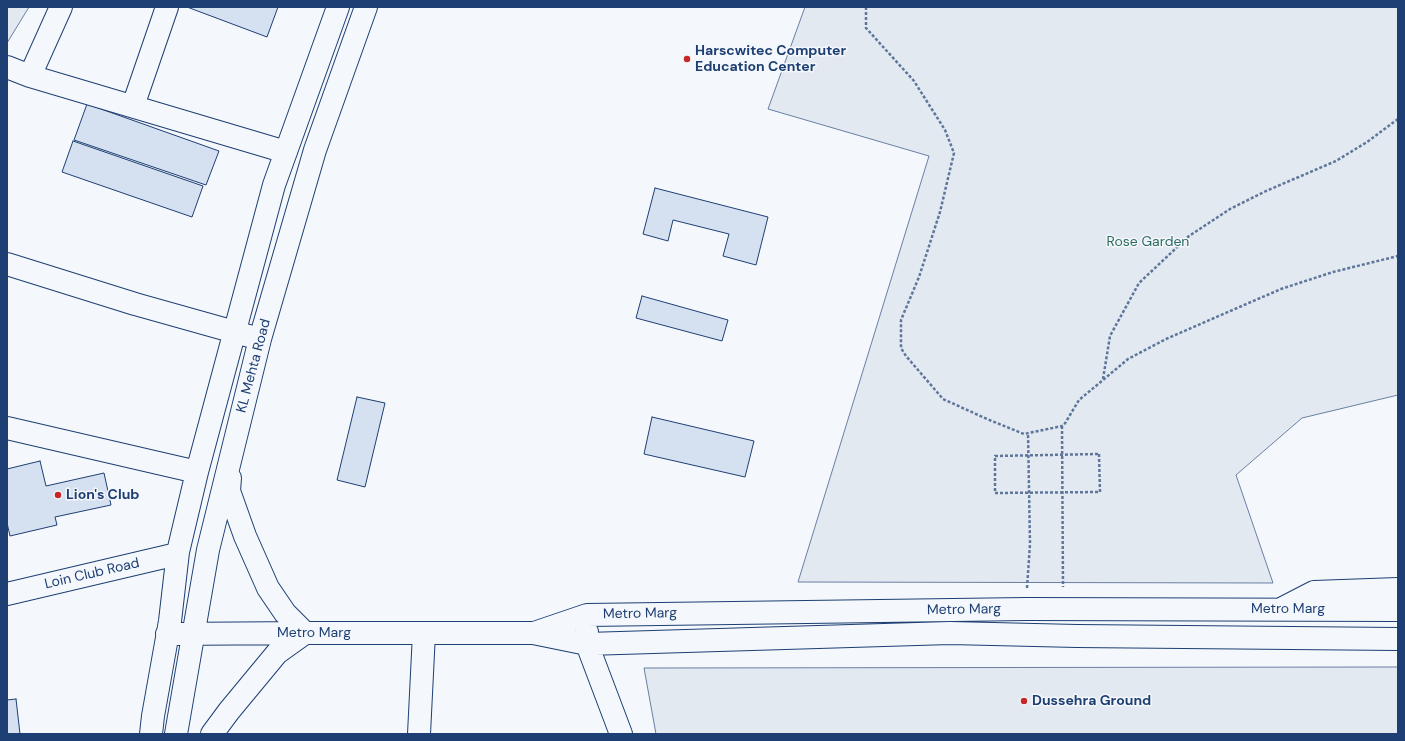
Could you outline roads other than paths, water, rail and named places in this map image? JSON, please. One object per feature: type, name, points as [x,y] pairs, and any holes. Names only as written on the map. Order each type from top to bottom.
[{"type":"street","points":[[30,76],[61,7]]},
{"type":"street","points":[[133,106],[167,7]]},
{"type":"street","name":"KL Mehta Road","points":[[151,734],[170,620],[177,554],[197,472],[274,185],[338,7]]},
{"type":"street","name":"KL Mehta Road","points":[[176,734],[208,550],[260,339],[315,150],[366,7]]},
{"type":"street","points":[[7,67],[30,76],[286,152]]},
{"type":"street","points":[[7,264],[135,304],[260,339]]},
{"type":"street","points":[[7,428],[197,472]]},
{"type":"street","points":[[212,734],[277,653],[305,632],[285,613],[268,588],[244,536],[229,491],[232,453]]},
{"type":"street","name":"Loin Club Road","points":[[7,594],[177,554]]},
{"type":"street","points":[[1280,610],[1314,592],[1398,589]]},
{"type":"street","name":"Metro Marg","points":[[533,634],[586,615],[1026,609],[1398,610]]},
{"type":"street","points":[[586,615],[587,644],[621,734]]},
{"type":"street","name":"Metro Marg","points":[[167,634],[305,632],[533,634],[587,644],[950,633],[1069,636],[1398,639]]},
{"type":"street","points":[[419,734],[424,633]]},
{"type":"place","name":"Harscwitec Computer Education Center","points":[[687,59]]},
{"type":"place","name":"Lion's Club","points":[[58,495]]},
{"type":"place","name":"Dussehra Ground","points":[[1024,701]]},
{"type":"park label","name":"Rose Garden","points":[[1148,242]]}]
